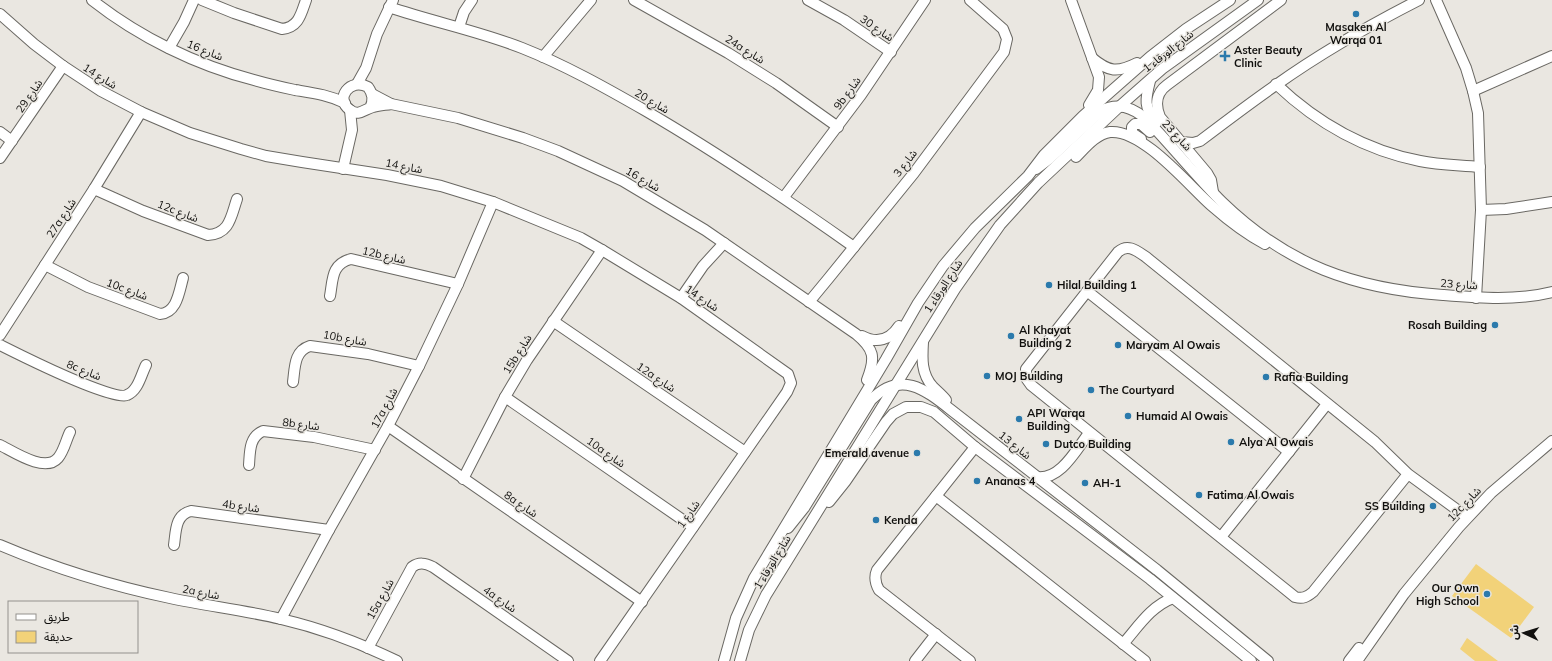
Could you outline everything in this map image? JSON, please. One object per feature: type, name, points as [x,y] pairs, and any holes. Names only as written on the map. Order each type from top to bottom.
[{"type":"street","name":"شارع 16","points":[[92,0],[147,37],[222,70],[271,85],[322,94],[334,98],[347,107]]},
{"type":"street","points":[[172,49],[194,0]]},
{"type":"street","points":[[202,0],[234,13],[282,29],[294,25],[301,14],[306,0]]},
{"type":"street","points":[[459,27],[464,12],[472,0]]},
{"type":"street","points":[[543,57],[591,0]]},
{"type":"street","name":"24a شارع","points":[[634,0],[728,53],[776,83],[838,127]]},
{"type":"street","name":"شارع 30","points":[[808,0],[844,20],[891,52]]},
{"type":"street","name":"9b شارع","points":[[784,197],[838,127],[891,52],[925,0]]},
{"type":"street","name":"شارع 3","points":[[811,303],[914,173],[1006,49],[1007,39],[1003,29],[970,0]]},
{"type":"street","points":[[1070,0],[1098,73],[1099,86],[1094,98],[1083,116]]},
{"type":"street","name":"شارع الورقاء 1","points":[[724,661],[731,632],[741,604],[754,578],[918,303],[943,266],[975,228],[1032,171],[1044,154],[1083,116],[1150,57],[1186,29],[1230,0]]},
{"type":"street","name":"شارع الورقاء 1","points":[[740,661],[749,630],[760,606],[958,283],[1000,226],[1038,183],[1162,69],[1258,0]]},
{"type":"street","points":[[1213,192],[1209,177],[1160,116],[1157,101],[1159,94],[1164,87],[1281,0]]},
{"type":"street","points":[[1181,142],[1189,143],[1200,141],[1276,84],[1350,38],[1419,0]]},
{"type":"street","points":[[1436,0],[1466,68],[1473,91],[1479,124],[1481,210],[1478,298]]},
{"type":"street","points":[[346,169],[352,130],[344,99],[347,90],[357,84],[369,63],[377,34],[391,3]]},
{"type":"street","name":"شارع 20","points":[[391,3],[417,15],[502,40],[585,77],[665,122],[724,158],[784,197],[854,247]]},
{"type":"street","name":"شارع 14","points":[[0,14],[34,44],[63,66],[101,91],[141,112],[190,133],[241,149],[293,161],[414,180],[447,188],[493,202],[580,238],[681,298],[785,370],[790,378]]},
{"type":"street","points":[[1473,91],[1552,56]]},
{"type":"street","points":[[1092,58],[1106,68],[1119,70],[1127,68],[1150,57]]},
{"type":"street","points":[[352,130],[373,99],[370,91],[369,63]]},
{"type":"street","name":"شارع 29","points":[[0,158],[63,66]]},
{"type":"street","points":[[1162,69],[1187,70]]},
{"type":"street","points":[[1150,80],[1146,94],[1146,106],[1166,141]]},
{"type":"street","points":[[357,84],[370,91]]},
{"type":"street","points":[[1276,84],[1306,111],[1349,136],[1370,146],[1420,161],[1480,167]]},
{"type":"street","name":"شارع 16","points":[[322,94],[347,90]]},
{"type":"street","name":"شارع 16","points":[[370,91],[391,104],[445,115],[491,127],[558,151],[627,183],[721,241],[856,334],[868,345],[873,357],[872,368],[861,399]]},
{"type":"street","name":"شارع 16","points":[[366,110],[391,104]]},
{"type":"street","points":[[1032,171],[1050,159],[1101,111],[1111,107],[1120,106]]},
{"type":"street","name":"شارع 23","points":[[1120,106],[1132,110],[1142,116],[1213,192],[1248,224],[1297,258]]},
{"type":"street","points":[[347,107],[354,112],[366,110]]},
{"type":"street","name":"27a شارع","points":[[0,335],[94,189],[141,112]]},
{"type":"street","points":[[1165,160],[1151,145],[1134,135],[1132,131],[1134,125],[1137,123],[1143,125],[1174,156],[1198,175]]},
{"type":"street","points":[[0,132],[12,141]]},
{"type":"street","name":"شارع 23","points":[[1038,183],[1059,171],[1096,139],[1108,133],[1117,133],[1131,138],[1148,147],[1165,160],[1225,217],[1260,241],[1343,277],[1388,289],[1478,298],[1517,298],[1552,292]]},
{"type":"street","points":[[1197,161],[1200,141]]},
{"type":"street","name":"12c شارع","points":[[94,189],[157,216],[208,235],[215,235],[226,227],[237,199]]},
{"type":"street","name":"17a شارع","points":[[281,619],[328,530],[375,450],[419,366],[458,284],[493,202]]},
{"type":"street","points":[[1481,210],[1506,210],[1552,202]]},
{"type":"street","points":[[681,298],[721,241]]},
{"type":"street","points":[[1408,474],[1308,596],[1302,598],[1295,597],[1031,385],[1026,374],[1028,366],[1118,252],[1127,248],[1134,249],[1375,442],[1408,474],[1466,519]]},
{"type":"street","name":"15b شارع","points":[[463,479],[504,397],[553,321],[602,250]]},
{"type":"street","name":"12b شارع","points":[[330,296],[335,270],[339,264],[351,259],[458,284]]},
{"type":"street","name":"10c شارع","points":[[45,266],[88,288],[160,314],[165,314],[174,307],[183,278]]},
{"type":"street","points":[[1087,291],[1289,452]]},
{"type":"street","name":"شارع 16","points":[[856,334],[874,340],[888,338],[894,333],[918,303]]},
{"type":"street","name":"12a شارع","points":[[553,321],[745,452]]},
{"type":"street","points":[[923,339],[922,361],[926,377],[930,384],[949,403],[955,413]]},
{"type":"street","name":"8c شارع","points":[[0,345],[70,378],[120,396],[129,395],[135,389],[146,364]]},
{"type":"street","name":"10b شارع","points":[[292,382],[296,357],[304,348],[310,346],[368,354],[419,366]]},
{"type":"street","name":"شارع 1","points":[[600,661],[787,392],[791,383],[790,378]]},
{"type":"street","points":[[776,539],[789,528],[802,512],[871,400],[880,392],[896,385]]},
{"type":"street","name":"شارع 13","points":[[896,385],[910,385],[923,390],[955,413],[1156,570],[1268,661]]},
{"type":"street","name":"10a شارع","points":[[504,397],[693,527]]},
{"type":"street","points":[[1221,537],[1327,404]]},
{"type":"street","points":[[816,514],[845,482],[889,418],[901,409],[916,406],[930,409],[975,447],[1158,586],[1251,661]]},
{"type":"street","name":"8a شارع","points":[[388,426],[642,602]]},
{"type":"street","points":[[0,445],[35,462],[47,464],[57,459],[70,432]]},
{"type":"street","name":"8b شارع","points":[[249,465],[252,442],[258,434],[263,432],[314,437],[375,450]]},
{"type":"street","points":[[1058,494],[1056,482],[1059,471],[1089,433]]},
{"type":"street","name":"12c شارع","points":[[1357,661],[1404,594],[1466,519],[1491,493],[1551,444]]},
{"type":"street","points":[[970,661],[879,590],[875,581],[875,575],[877,570],[975,447]]},
{"type":"street","points":[[1036,477],[1048,477],[1059,471]]},
{"type":"street","points":[[936,496],[1145,661]]},
{"type":"street","name":"4b شارع","points":[[174,545],[178,521],[185,512],[191,511],[328,530]]},
{"type":"street","name":"2a شارع","points":[[0,545],[52,565],[127,588],[281,619],[324,632],[368,648],[397,661]]},
{"type":"street","name":"4a شارع","points":[[416,564],[422,563],[433,568],[568,661]]},
{"type":"street","name":"15a شارع","points":[[368,648],[412,567],[416,564]]},
{"type":"street","points":[[1152,610],[1156,601],[1158,586]]},
{"type":"street","name":"12c شارع","points":[[1348,661],[1393,604],[1404,594]]},
{"type":"street","points":[[1123,644],[1152,610],[1173,598]]},
{"type":"street","points":[[915,661],[936,634]]},
{"type":"green space","points":[[1476,564],[1534,607],[1511,638],[1452,596]]},
{"type":"green space","points":[[1467,638],[1498,661],[1475,661],[1460,649]]},
{"type":"place","name":"Masaken Al Warqa 01","points":[[1356,14]]},
{"type":"place","name":"Aster Beauty Clinic","points":[[1225,56]]},
{"type":"place","name":"Hilal Building 1","points":[[1049,285]]},
{"type":"place","name":"Rosah Building","points":[[1495,325]]},
{"type":"place","name":"Al Khayat Building 2","points":[[1011,336]]},
{"type":"place","name":"Maryam Al Owais","points":[[1118,345]]},
{"type":"place","name":"MOJ Building","points":[[987,376]]},
{"type":"place","name":"Rafia Building","points":[[1266,377]]},
{"type":"place","name":"The Courtyard","points":[[1091,390]]},
{"type":"place","name":"Humaid Al Owais","points":[[1128,416]]},
{"type":"place","name":"API Warqa Building","points":[[1019,419]]},
{"type":"place","name":"Alya Al Owais","points":[[1231,442]]},
{"type":"place","name":"Dutco Building","points":[[1046,444]]},
{"type":"place","name":"Emerald avenue","points":[[917,453]]},
{"type":"place","name":"Ananas 4","points":[[977,481]]},
{"type":"place","name":"AH-1","points":[[1085,483]]},
{"type":"place","name":"Fatima Al Owais","points":[[1199,495]]},
{"type":"place","name":"SS Building","points":[[1433,506]]},
{"type":"place","name":"Kenda","points":[[876,520]]},
{"type":"place","name":"Our Own High School","points":[[1487,594]]}]
